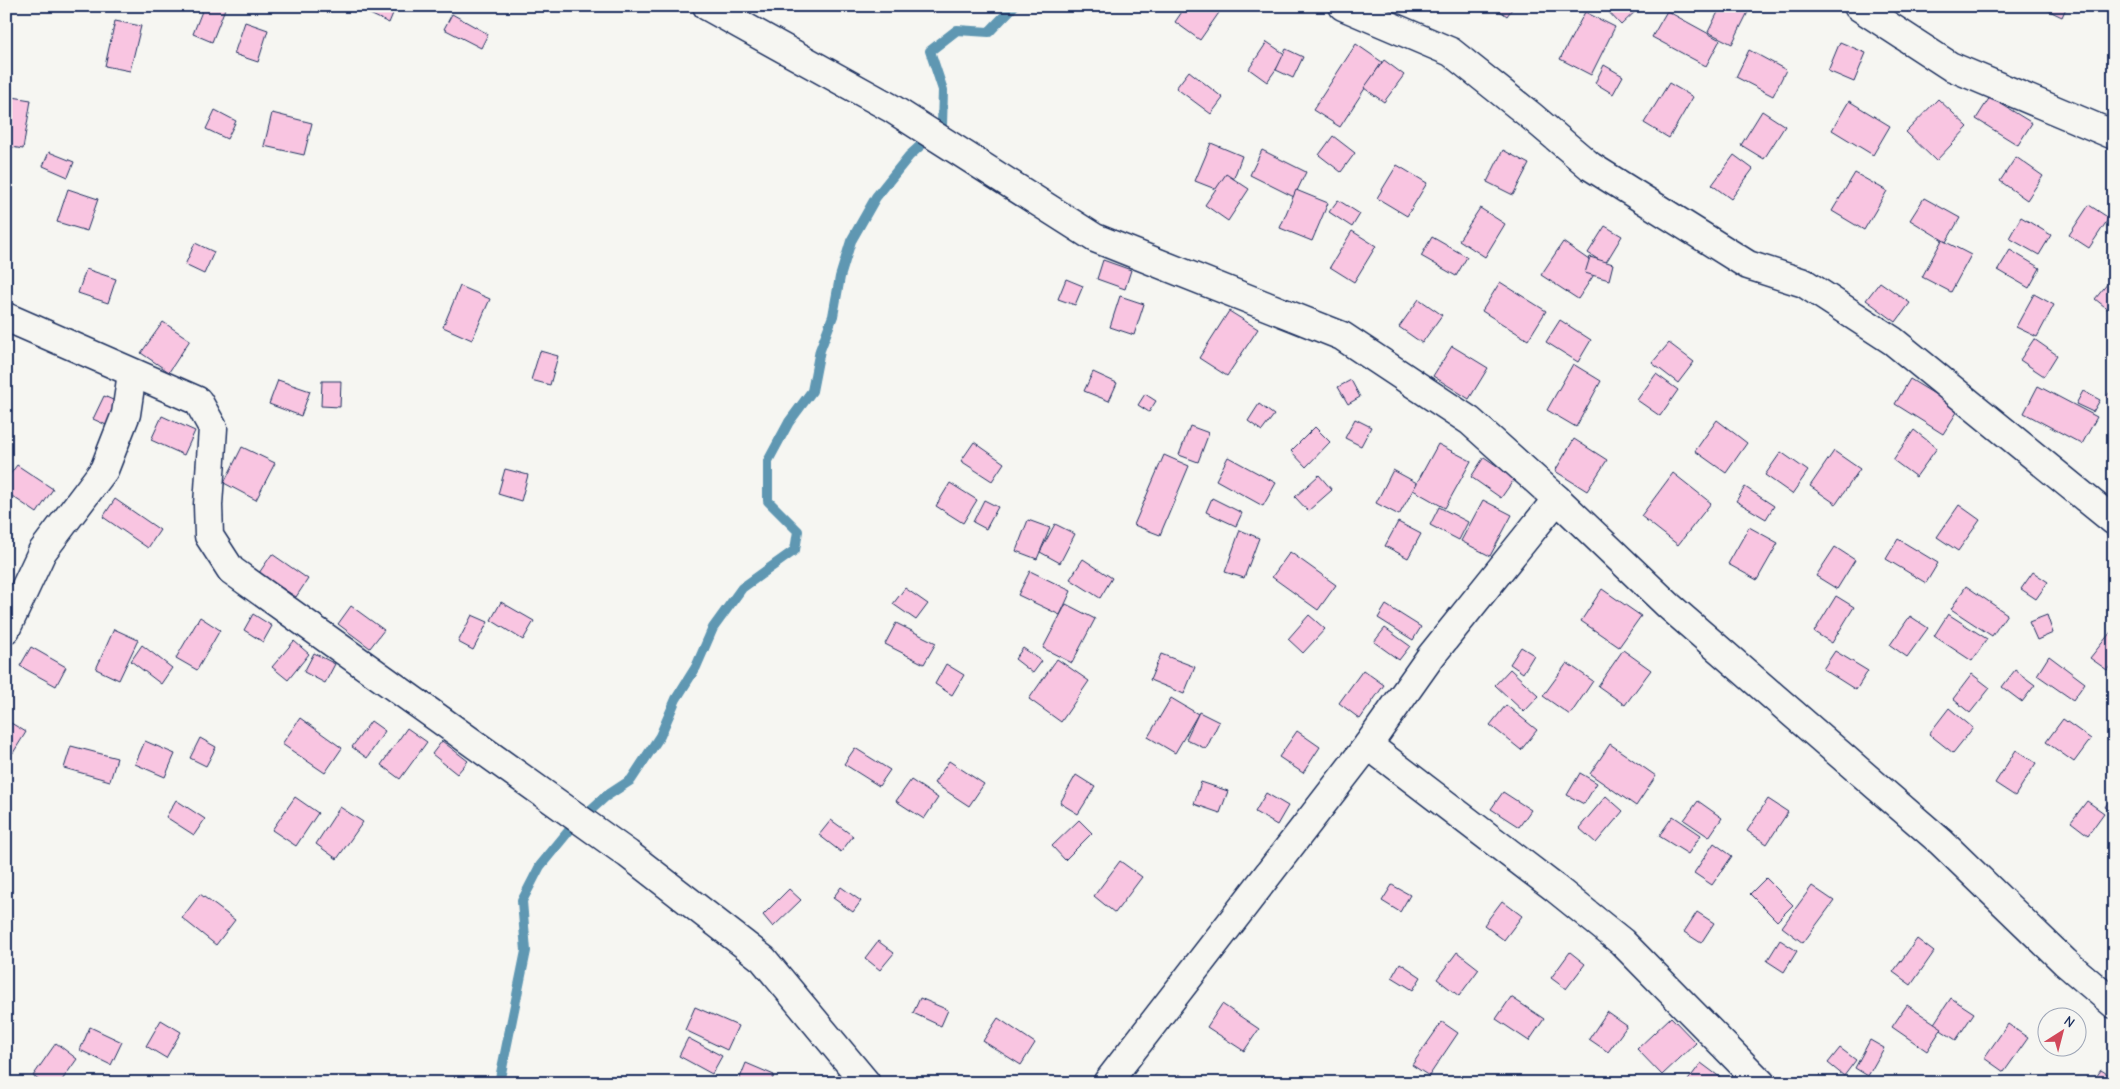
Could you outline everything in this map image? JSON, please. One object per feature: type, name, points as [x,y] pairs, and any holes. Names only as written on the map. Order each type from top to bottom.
[{"type":"street","points":[[706,6],[891,108],[1095,238],[1342,336],[1470,421],[1557,499],[1669,606],[1940,842],[2065,962],[2114,1004]]},
{"type":"street","points":[[1344,6],[1451,52],[1590,166],[1748,266],[1804,283],[1893,341],[2114,522]]},
{"type":"street","points":[[1858,6],[1950,66],[2114,135]]},
{"type":"street","points":[[6,317],[198,401],[213,428],[208,505],[209,536],[231,570],[628,854],[763,959],[866,1083]]},
{"type":"street","points":[[6,629],[42,552],[104,470],[126,414],[132,373]]},
{"type":"street","points":[[1107,1083],[1368,745],[1431,656],[1557,499]]},
{"type":"street","points":[[1368,745],[1556,888],[1622,942],[1761,1083]]},
{"type":"building","points":[[204,6],[226,6],[212,42],[193,34]]},
{"type":"building","points":[[353,6],[396,6],[389,23]]},
{"type":"building","points":[[1186,6],[1223,7],[1200,40],[1175,22]]},
{"type":"building","points":[[1493,6],[1514,6],[1507,16]]},
{"type":"building","points":[[1603,6],[1639,6],[1640,7],[1621,25]]},
{"type":"building","points":[[1721,6],[1751,6],[1732,44],[1708,32]]},
{"type":"building","points":[[2039,6],[2067,6],[2062,17]]},
{"type":"building","points":[[1667,11],[1720,40],[1706,66],[1652,37]]},
{"type":"building","points":[[1585,12],[1615,27],[1591,75],[1560,59]]},
{"type":"building","points":[[452,14],[488,34],[481,48],[444,29]]},
{"type":"building","points":[[115,21],[141,26],[130,71],[105,66]]},
{"type":"building","points":[[245,22],[268,30],[258,62],[234,54]]},
{"type":"building","points":[[1267,42],[1286,55],[1267,82],[1249,69]]},
{"type":"building","points":[[1840,42],[1866,53],[1854,82],[1828,71]]},
{"type":"building","points":[[1356,44],[1382,62],[1340,127],[1313,110]]},
{"type":"building","points":[[1286,49],[1303,57],[1293,78],[1276,70]]},
{"type":"building","points":[[1749,50],[1786,70],[1773,96],[1736,77]]},
{"type":"building","points":[[1384,60],[1404,75],[1384,102],[1364,88]]},
{"type":"building","points":[[1604,65],[1623,76],[1613,94],[1595,83]]},
{"type":"building","points":[[1189,71],[1223,98],[1211,114],[1176,88]]},
{"type":"building","points":[[1669,83],[1693,97],[1669,138],[1644,123]]},
{"type":"building","points":[[6,96],[31,100],[23,149],[6,146]]},
{"type":"building","points":[[1990,97],[2032,123],[2018,145],[1976,119]]},
{"type":"building","points":[[1938,99],[1968,127],[1936,161],[1906,132]]},
{"type":"building","points":[[1849,101],[1890,126],[1873,155],[1832,130]]},
{"type":"building","points":[[215,110],[236,121],[227,139],[206,129]]},
{"type":"building","points":[[1762,111],[1785,126],[1764,159],[1741,145]]},
{"type":"building","points":[[272,113],[312,123],[304,155],[264,146]]},
{"type":"building","points":[[1333,136],[1355,153],[1341,172],[1319,155]]},
{"type":"building","points":[[1211,143],[1242,156],[1228,194],[1195,181]]},
{"type":"building","points":[[1262,150],[1306,172],[1294,197],[1250,175]]},
{"type":"building","points":[[1503,150],[1529,164],[1513,195],[1487,182]]},
{"type":"building","points":[[49,152],[74,162],[68,177],[43,166]]},
{"type":"building","points":[[1734,155],[1753,169],[1731,199],[1712,185]]},
{"type":"building","points":[[2016,157],[2043,176],[2027,200],[2000,181]]},
{"type":"building","points":[[1397,165],[1427,183],[1407,216],[1377,198]]},
{"type":"building","points":[[1855,173],[1887,191],[1864,230],[1832,211]]},
{"type":"building","points":[[1226,174],[1249,189],[1228,221],[1205,205]]},
{"type":"building","points":[[68,189],[98,199],[87,231],[57,222]]},
{"type":"building","points":[[1296,190],[1328,203],[1312,241],[1280,228]]},
{"type":"building","points":[[1924,198],[1960,218],[1946,242],[1910,220]]},
{"type":"building","points":[[1338,200],[1360,214],[1352,227],[1329,212]]},
{"type":"building","points":[[2089,205],[2109,218],[2089,248],[2069,235]]},
{"type":"building","points":[[1480,208],[1505,224],[1485,257],[1459,240]]},
{"type":"building","points":[[2021,217],[2051,235],[2039,255],[2009,238]]},
{"type":"building","points":[[1605,226],[1622,236],[1605,264],[1588,253]]},
{"type":"building","points":[[1352,231],[1376,246],[1354,282],[1330,267]]},
{"type":"building","points":[[1432,237],[1467,257],[1456,276],[1421,256]]},
{"type":"building","points":[[1942,240],[1971,255],[1951,292],[1922,277]]},
{"type":"building","points":[[1563,242],[1599,267],[1578,299],[1541,275]]},
{"type":"building","points":[[195,243],[214,252],[204,274],[185,265]]},
{"type":"building","points":[[2010,250],[2040,268],[2029,288],[1998,270]]},
{"type":"building","points":[[1590,257],[1613,264],[1609,280],[1585,273]]},
{"type":"building","points":[[1103,260],[1131,270],[1125,289],[1097,279]]},
{"type":"building","points":[[86,269],[116,279],[108,303],[78,293]]},
{"type":"building","points":[[2114,278],[2114,314],[2095,299]]},
{"type":"building","points":[[1066,279],[1083,286],[1075,305],[1058,299]]},
{"type":"building","points":[[1500,282],[1546,311],[1528,340],[1482,311]]},
{"type":"building","points":[[1880,282],[1910,303],[1896,322],[1866,300]]},
{"type":"building","points":[[460,286],[490,299],[472,340],[443,327]]},
{"type":"building","points":[[2034,294],[2054,305],[2037,337],[2016,327]]},
{"type":"building","points":[[1120,296],[1144,304],[1134,335],[1110,327]]},
{"type":"building","points":[[1419,299],[1442,315],[1422,343],[1399,327]]},
{"type":"building","points":[[1229,311],[1258,329],[1227,376],[1199,358]]},
{"type":"building","points":[[1560,320],[1591,340],[1578,362],[1546,342]]},
{"type":"building","points":[[163,322],[190,340],[169,372],[141,353]]},
{"type":"building","points":[[2034,339],[2057,355],[2044,376],[2020,360]]},
{"type":"building","points":[[1669,343],[1694,362],[1678,383],[1652,363]]},
{"type":"building","points":[[1452,346],[1488,368],[1469,399],[1433,376]]},
{"type":"building","points":[[540,351],[558,356],[550,385],[531,380]]},
{"type":"building","points":[[1573,364],[1601,381],[1576,427],[1547,410]]},
{"type":"building","points":[[1093,372],[1117,383],[1109,401],[1084,391]]},
{"type":"building","points":[[1656,374],[1678,390],[1660,416],[1637,400]]},
{"type":"building","points":[[1910,379],[1959,409],[1943,434],[1895,404]]},
{"type":"building","points":[[278,380],[310,391],[301,416],[269,404]]},
{"type":"building","points":[[1351,380],[1360,397],[1348,404],[1338,387]]},
{"type":"building","points":[[322,381],[341,381],[340,407],[321,406]]},
{"type":"building","points":[[2038,386],[2097,417],[2082,444],[2024,413]]},
{"type":"building","points":[[2114,387],[2114,403],[2106,397]]},
{"type":"building","points":[[2083,391],[2100,400],[2093,412],[2076,404]]},
{"type":"building","points":[[1145,394],[1156,401],[1149,412],[1138,405]]},
{"type":"building","points":[[104,396],[124,405],[113,428],[93,419]]},
{"type":"building","points":[[1259,404],[1274,415],[1262,431],[1248,421]]},
{"type":"building","points":[[162,416],[195,431],[184,455],[151,440]]},
{"type":"building","points":[[1355,419],[1371,427],[1361,446],[1345,438]]},
{"type":"building","points":[[1717,420],[1747,443],[1726,473],[1695,451]]},
{"type":"building","points":[[1190,426],[1209,433],[1198,462],[1179,455]]},
{"type":"building","points":[[1315,427],[1330,442],[1306,467],[1291,451]]},
{"type":"building","points":[[1914,430],[1937,448],[1916,477],[1893,460]]},
{"type":"building","points":[[1574,439],[1607,460],[1587,491],[1555,471]]},
{"type":"building","points":[[974,442],[1004,463],[992,481],[961,461]]},
{"type":"building","points":[[1438,444],[1471,461],[1445,508],[1413,490]]},
{"type":"building","points":[[242,447],[275,463],[256,500],[224,483]]},
{"type":"building","points":[[1834,451],[1860,469],[1836,504],[1810,486]]},
{"type":"building","points":[[1781,452],[1808,471],[1792,494],[1765,475]]},
{"type":"building","points":[[1164,455],[1189,466],[1160,535],[1134,525]]},
{"type":"building","points":[[1228,457],[1276,483],[1263,506],[1216,480]]},
{"type":"building","points":[[1484,457],[1515,478],[1501,498],[1471,477]]},
{"type":"building","points":[[17,465],[53,489],[37,513],[6,492],[6,480]]},
{"type":"building","points":[[505,469],[528,475],[521,501],[498,494]]},
{"type":"building","points":[[1393,470],[1417,483],[1399,515],[1376,503]]},
{"type":"building","points":[[1673,473],[1711,503],[1678,545],[1641,516]]},
{"type":"building","points":[[1319,475],[1332,490],[1308,511],[1295,497]]},
{"type":"building","points":[[950,483],[977,500],[963,523],[936,506]]},
{"type":"building","points":[[1745,487],[1774,506],[1766,519],[1736,501]]},
{"type":"building","points":[[1212,498],[1242,513],[1236,526],[1206,512]]},
{"type":"building","points":[[115,499],[160,530],[148,548],[103,517]]},
{"type":"building","points":[[984,500],[998,507],[986,529],[973,522]]},
{"type":"building","points":[[1483,500],[1512,515],[1490,556],[1461,541]]},
{"type":"building","points":[[1959,505],[1980,520],[1958,551],[1937,537]]},
{"type":"building","points":[[1439,507],[1468,522],[1459,540],[1430,525]]},
{"type":"building","points":[[1028,520],[1050,528],[1037,559],[1016,551]]},
{"type":"building","points":[[1398,522],[1421,534],[1408,558],[1385,546]]},
{"type":"building","points":[[1055,524],[1075,534],[1060,563],[1040,552]]},
{"type":"building","points":[[1749,527],[1778,543],[1757,580],[1728,564]]},
{"type":"building","points":[[1240,530],[1259,538],[1244,578],[1225,572]]},
{"type":"building","points":[[1898,539],[1938,563],[1926,583],[1886,559]]},
{"type":"building","points":[[1835,547],[1855,560],[1837,589],[1816,576]]},
{"type":"building","points":[[1290,552],[1336,585],[1318,610],[1272,577]]},
{"type":"building","points":[[272,554],[308,579],[296,597],[259,573]]},
{"type":"building","points":[[1083,559],[1112,578],[1100,598],[1070,579]]},
{"type":"building","points":[[1030,571],[1071,591],[1060,615],[1018,595]]},
{"type":"building","points":[[2033,572],[2048,582],[2036,599],[2021,589]]},
{"type":"building","points":[[1966,586],[2007,614],[1992,636],[1951,609]]},
{"type":"building","points":[[905,588],[928,604],[916,620],[893,604]]},
{"type":"building","points":[[1602,589],[1641,616],[1619,647],[1581,621]]},
{"type":"building","points":[[1836,596],[1854,607],[1832,643],[1814,632]]},
{"type":"building","points":[[501,602],[534,621],[523,640],[491,620]]},
{"type":"building","points":[[1066,604],[1095,619],[1072,663],[1043,648]]},
{"type":"building","points":[[1386,605],[1421,627],[1413,640],[1378,618]]},
{"type":"building","points":[[351,606],[384,630],[370,648],[338,624]]},
{"type":"building","points":[[253,614],[272,626],[263,642],[244,630]]},
{"type":"building","points":[[1948,614],[1987,639],[1972,661],[1934,636]]},
{"type":"building","points":[[472,615],[488,622],[473,650],[458,642]]},
{"type":"building","points":[[1309,615],[1325,629],[1303,653],[1288,639]]},
{"type":"building","points":[[2047,615],[2053,633],[2037,640],[2029,622]]},
{"type":"building","points":[[1910,616],[1928,628],[1907,657],[1890,645]]},
{"type":"building","points":[[200,617],[220,630],[197,670],[176,658]]},
{"type":"building","points":[[896,623],[936,643],[924,664],[885,644]]},
{"type":"building","points":[[1385,628],[1410,646],[1399,660],[1374,642]]},
{"type":"building","points":[[2114,628],[2114,661],[2107,670],[2090,658]]},
{"type":"building","points":[[114,629],[138,640],[119,680],[96,669]]},
{"type":"building","points":[[294,641],[309,654],[288,680],[272,667]]},
{"type":"building","points":[[142,645],[172,668],[161,684],[131,661]]},
{"type":"building","points":[[31,647],[66,667],[56,686],[20,666]]},
{"type":"building","points":[[1521,647],[1534,655],[1523,673],[1510,664]]},
{"type":"building","points":[[1023,648],[1042,661],[1033,673],[1015,659]]},
{"type":"building","points":[[1623,650],[1651,670],[1625,705],[1598,686]]},
{"type":"building","points":[[1835,651],[1868,671],[1856,690],[1823,669]]},
{"type":"building","points":[[314,653],[335,664],[325,683],[304,672]]},
{"type":"building","points":[[1161,654],[1195,667],[1184,694],[1150,680]]},
{"type":"building","points":[[2049,656],[2085,683],[2073,700],[2037,675]]},
{"type":"building","points":[[1057,659],[1089,681],[1061,722],[1029,699]]},
{"type":"building","points":[[1567,663],[1593,681],[1570,715],[1543,696]]},
{"type":"building","points":[[946,664],[964,675],[952,695],[935,684]]},
{"type":"building","points":[[1510,669],[1539,696],[1524,712],[1495,685]]},
{"type":"building","points":[[1363,670],[1384,685],[1360,719],[1339,703]]},
{"type":"building","points":[[2015,670],[2035,685],[2022,702],[2002,687]]},
{"type":"building","points":[[1972,674],[1990,688],[1970,713],[1953,699]]},
{"type":"building","points":[[1171,698],[1198,714],[1175,753],[1148,737]]},
{"type":"building","points":[[1506,705],[1537,730],[1521,750],[1490,725]]},
{"type":"building","points":[[1949,708],[1973,728],[1953,753],[1929,734]]},
{"type":"building","points":[[1199,712],[1219,722],[1206,749],[1186,739]]},
{"type":"building","points":[[300,718],[342,748],[325,773],[282,744]]},
{"type":"building","points":[[2063,719],[2091,739],[2074,762],[2046,742]]},
{"type":"building","points":[[6,720],[26,732],[13,753],[6,749]]},
{"type":"building","points":[[371,721],[385,731],[367,758],[352,747]]},
{"type":"building","points":[[407,728],[427,742],[400,779],[381,765]]},
{"type":"building","points":[[1297,731],[1320,747],[1303,773],[1279,757]]},
{"type":"building","points":[[200,738],[216,747],[206,766],[190,758]]},
{"type":"building","points":[[145,741],[175,754],[165,777],[135,764]]},
{"type":"building","points":[[442,741],[468,761],[457,774],[432,754]]},
{"type":"building","points":[[1610,744],[1656,776],[1636,806],[1590,774]]},
{"type":"building","points":[[71,746],[117,758],[110,781],[64,768]]},
{"type":"building","points":[[855,748],[890,770],[879,786],[844,764]]},
{"type":"building","points":[[2016,750],[2036,763],[2015,796],[1995,783]]},
{"type":"building","points":[[949,761],[984,784],[969,806],[934,783]]},
{"type":"building","points":[[1580,773],[1597,783],[1584,804],[1567,795]]},
{"type":"building","points":[[1076,775],[1095,787],[1078,814],[1060,803]]},
{"type":"building","points":[[911,780],[938,798],[924,819],[896,801]]},
{"type":"building","points":[[1201,782],[1228,791],[1220,813],[1194,804]]},
{"type":"building","points":[[1503,792],[1531,810],[1519,827],[1491,809]]},
{"type":"building","points":[[1266,793],[1288,806],[1277,825],[1255,812]]},
{"type":"building","points":[[2114,794],[2114,813],[2105,807]]},
{"type":"building","points":[[1606,796],[1623,811],[1596,843],[1579,828]]},
{"type":"building","points":[[295,797],[318,813],[296,846],[272,830]]},
{"type":"building","points":[[1768,799],[1788,812],[1767,844],[1747,831]]},
{"type":"building","points":[[176,800],[205,819],[194,835],[166,817]]},
{"type":"building","points":[[1698,801],[1722,818],[1709,837],[1684,820]]},
{"type":"building","points":[[2087,801],[2104,813],[2088,835],[2071,822]]},
{"type":"building","points":[[340,807],[363,822],[337,859],[316,844]]},
{"type":"building","points":[[1673,816],[1701,835],[1688,854],[1659,836]]},
{"type":"building","points":[[831,820],[853,836],[841,852],[819,835]]},
{"type":"building","points":[[1079,820],[1092,833],[1065,860],[1052,846]]},
{"type":"building","points":[[1714,843],[1732,856],[1712,885],[1694,873]]},
{"type":"building","points":[[1120,861],[1142,877],[1115,913],[1094,896]]},
{"type":"building","points":[[1766,878],[1793,905],[1777,921],[1750,894]]},
{"type":"building","points":[[1392,885],[1410,895],[1400,912],[1382,901]]},
{"type":"building","points":[[1812,886],[1834,901],[1803,943],[1782,927]]},
{"type":"building","points":[[841,887],[861,901],[853,912],[833,898]]},
{"type":"building","points":[[789,889],[801,900],[773,927],[763,915]]},
{"type":"building","points":[[200,894],[235,920],[216,945],[182,918]]},
{"type":"building","points":[[1502,901],[1522,916],[1504,940],[1484,925]]},
{"type":"building","points":[[1697,912],[1714,923],[1701,943],[1684,932]]},
{"type":"building","points":[[1917,939],[1934,952],[1911,985],[1893,972]]},
{"type":"building","points":[[1780,940],[1797,951],[1784,972],[1767,961]]},
{"type":"building","points":[[878,941],[894,953],[880,970],[865,958]]},
{"type":"building","points":[[1457,952],[1479,969],[1459,996],[1437,979]]},
{"type":"building","points":[[1570,952],[1585,964],[1566,989],[1551,978]]},
{"type":"building","points":[[1400,963],[1421,977],[1413,990],[1392,977]]},
{"type":"building","points":[[1511,997],[1544,1019],[1529,1041],[1496,1019]]},
{"type":"building","points":[[920,998],[948,1010],[941,1026],[913,1013]]},
{"type":"building","points":[[1951,998],[1974,1013],[1956,1040],[1933,1025]]},
{"type":"building","points":[[1222,1004],[1259,1029],[1244,1051],[1207,1027]]},
{"type":"building","points":[[1907,1005],[1942,1028],[1927,1051],[1892,1027]]},
{"type":"building","points":[[695,1007],[738,1026],[727,1050],[685,1030]]},
{"type":"building","points":[[1607,1012],[1627,1026],[1608,1052],[1589,1039]]},
{"type":"building","points":[[1671,1017],[1696,1043],[1662,1075],[1637,1049]]},
{"type":"building","points":[[998,1018],[1035,1043],[1021,1065],[983,1041]]},
{"type":"building","points":[[161,1020],[181,1032],[166,1058],[146,1046]]},
{"type":"building","points":[[1442,1022],[1458,1033],[1429,1076],[1412,1065]]},
{"type":"building","points":[[2008,1024],[2028,1038],[2004,1072],[1984,1058]]},
{"type":"building","points":[[90,1027],[122,1042],[111,1065],[80,1050]]},
{"type":"building","points":[[688,1038],[722,1056],[712,1074],[679,1056]]},
{"type":"building","points":[[1870,1040],[1884,1048],[1868,1076],[1855,1068]]},
{"type":"building","points":[[56,1043],[77,1059],[60,1083],[43,1083],[33,1076]]},
{"type":"building","points":[[1840,1048],[1856,1060],[1844,1076],[1828,1063]]},
{"type":"building","points":[[746,1063],[774,1075],[771,1083],[738,1083]]},
{"type":"building","points":[[1701,1063],[1721,1078],[1717,1083],[1686,1083]]},
{"type":"building","points":[[2101,1070],[2114,1078],[2114,1083],[2092,1083]]},
{"type":"building","points":[[1179,1074],[1192,1083],[1174,1083]]},
{"type":"waterway","points":[[499,1083],[526,951],[522,901],[540,866],[572,827],[605,797],[631,780],[660,736],[676,699],[696,667],[713,628],[742,588],[795,550],[798,531],[768,501],[768,461],[789,422],[812,391],[820,350],[833,316],[840,277],[851,241],[876,197],[909,156],[942,126],[943,90],[930,51],[957,30],[989,32],[1014,6]]}]
